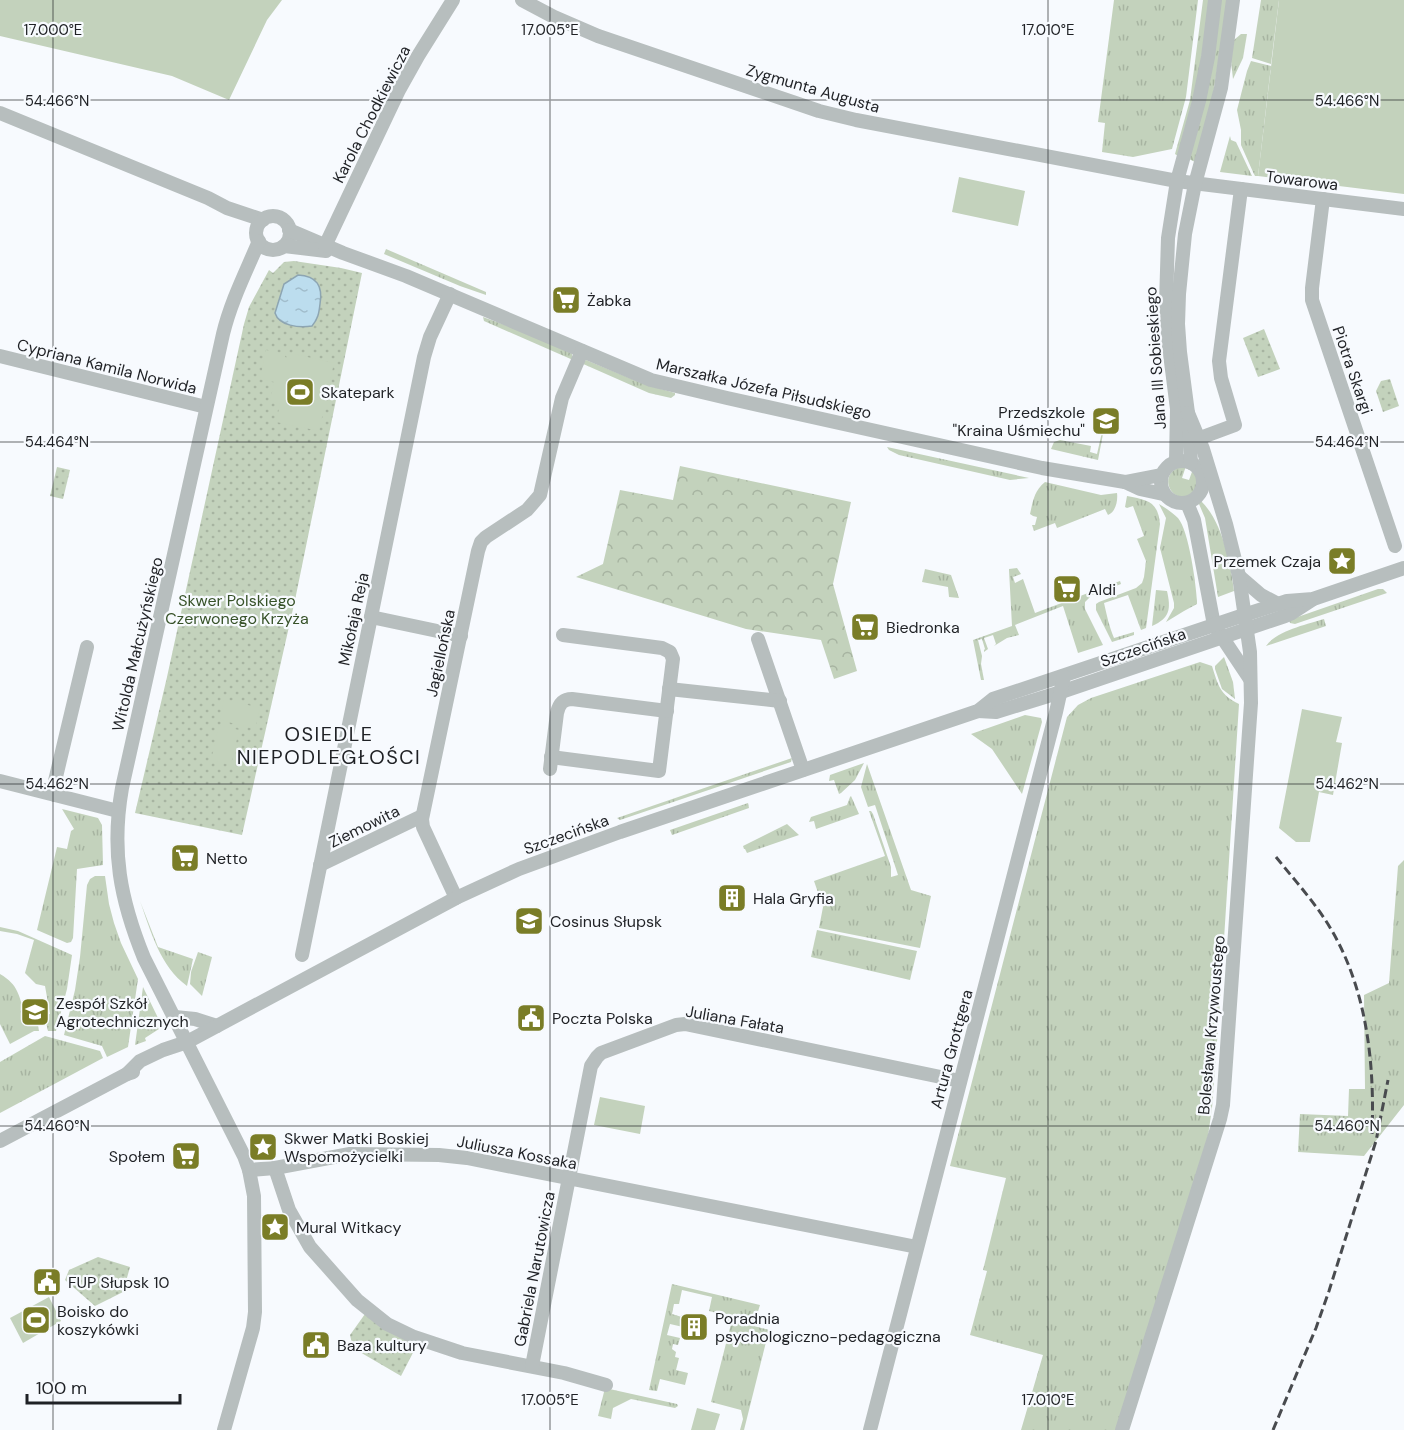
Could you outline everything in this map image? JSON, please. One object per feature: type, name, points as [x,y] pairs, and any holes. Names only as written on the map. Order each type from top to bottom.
[{"type":"street","name":"Karola Chodkiewicza","points":[[325,246],[386,114],[426,42],[453,0]]},
{"type":"street","name":"Zygmunta Augusta","points":[[522,0],[598,36],[819,111],[1177,181]]},
{"type":"street","name":"Jana III Sobieskiego","points":[[1176,461],[1177,409],[1168,338],[1166,293],[1168,238],[1177,181],[1199,101],[1208,57],[1215,0]]},
{"type":"street","name":"Jana III Sobieskiego","points":[[1191,463],[1178,324],[1179,294],[1185,234],[1195,184],[1221,88],[1233,0]]},
{"type":"street","points":[[0,113],[199,194],[227,208],[263,219]]},
{"type":"street","points":[[1177,181],[1195,184]]},
{"type":"street","name":"Towarowa","points":[[1195,184],[1404,209]]},
{"type":"street","points":[[1200,438],[1235,425],[1220,373],[1219,361],[1241,189]]},
{"type":"street","name":"Piotra Skargi","points":[[1323,199],[1312,300],[1395,546]]},
{"type":"street","points":[[227,208],[257,237],[262,246],[279,248],[288,239],[289,230],[286,223],[279,217],[268,217],[259,223],[257,237]]},
{"type":"street","name":"Marszałka Józefa Piłsudskiego","points":[[289,230],[450,294],[651,380],[1042,468],[1125,482],[1140,489],[1163,494]]},
{"type":"street","name":"Witolda Małcużyńskiego","points":[[187,1042],[144,958],[125,906],[118,870],[116,840],[118,811],[228,315],[245,276],[257,237]]},
{"type":"street","name":"Marszałka Józefa Piłsudskiego","points":[[279,248],[343,253]]},
{"type":"street","name":"Witolda Małcużyńskiego","points":[[245,276],[279,248]]},
{"type":"street","name":"Mikołaja Reja","points":[[302,954],[426,347],[450,294]]},
{"type":"street","name":"Jagiellońska","points":[[456,898],[422,825],[422,816],[478,551],[486,537],[527,510],[538,499],[542,490],[562,398],[582,351]]},
{"type":"street","name":"Cypriana Kamila Norwida","points":[[0,356],[206,407]]},
{"type":"street","name":"Jana III Sobieskiego","points":[[1188,412],[1200,438],[1226,524],[1239,576],[1247,629]]},
{"type":"street","points":[[1176,461],[1191,463],[1201,472],[1203,485],[1201,492],[1187,503],[1172,502],[1163,494],[1160,484],[1161,475],[1166,467],[1176,461]]},
{"type":"street","name":"Marszałka Józefa Piłsudskiego","points":[[1125,482],[1161,475]]},
{"type":"street","name":"Jana III Sobieskiego","points":[[1201,492],[1226,524]]},
{"type":"street","points":[[1187,503],[1194,520],[1214,625],[1251,680]]},
{"type":"street","name":"Szczecińska","points":[[0,1141],[127,1074],[158,1062],[187,1042],[456,898],[519,869],[978,711],[993,699],[1287,601],[1313,599],[1404,568]]},
{"type":"street","points":[[1239,576],[1261,595],[1278,604]]},
{"type":"street","name":"Szczecińska","points":[[978,711],[996,712],[1061,692],[1292,613],[1313,599]]},
{"type":"street","points":[[371,617],[461,636]]},
{"type":"street","name":"Bolesława Krzywoustego","points":[[1122,1430],[1222,1113],[1247,770],[1251,680],[1247,629]]},
{"type":"street","points":[[563,635],[662,648],[667,650],[673,659],[659,771],[550,763],[557,713],[565,700],[574,699],[666,711]]},
{"type":"street","points":[[758,639],[803,770]]},
{"type":"street","points":[[55,795],[55,781],[87,647]]},
{"type":"street","name":"Artura Grottgera","points":[[870,1430],[1064,675]]},
{"type":"street","points":[[669,688],[780,701]]},
{"type":"street","points":[[0,781],[118,811]]},
{"type":"street","name":"Ziemowita","points":[[320,865],[422,816]]},
{"type":"street","points":[[175,1017],[195,1019],[217,1026]]},
{"type":"street","name":"Juliana Fałata","points":[[569,1178],[591,1066],[597,1056],[680,1024],[691,1024],[960,1081]]},
{"type":"street","points":[[187,1042],[244,1156],[254,1196],[255,1318],[224,1430]]},
{"type":"street","name":"Juliusza Kossaka","points":[[249,1170],[275,1168],[351,1154],[439,1155],[466,1158],[917,1247]]},
{"type":"street","points":[[275,1168],[289,1210],[310,1247],[347,1290],[371,1312],[400,1331],[462,1353],[532,1366],[606,1384]]},
{"type":"street","name":"Gabriela Narutowicza","points":[[532,1366],[569,1178]]},
{"type":"green space","points":[[0,0],[282,0],[267,20],[229,100],[172,76],[0,36]]},
{"type":"green space","points":[[1114,0],[1198,0],[1186,97],[1172,149],[1133,157],[1102,152],[1105,123],[1098,122]]},
{"type":"green space","points":[[1203,0],[1209,0],[1205,37],[1197,83],[1178,156],[1175,154],[1190,100]]},
{"type":"green space","points":[[1220,0],[1228,0],[1213,95],[1195,162],[1189,159]]},
{"type":"green space","points":[[1261,0],[1279,0],[1271,64],[1252,58]]},
{"type":"green space","points":[[1279,0],[1404,0],[1404,194],[1258,176]]},
{"type":"green space","points":[[1241,34],[1247,34],[1243,58],[1233,79],[1231,61],[1234,40]]},
{"type":"green space","points":[[1251,61],[1271,66],[1258,176],[1255,176],[1241,145],[1237,110]]},
{"type":"green space","points":[[1230,136],[1231,140],[1236,142],[1252,176],[1220,172]]},
{"type":"green space","points":[[959,177],[1025,191],[1018,226],[952,212]]},
{"type":"green space","points":[[386,249],[486,292],[486,295],[384,254]]},
{"type":"green space","name":"Skwer Polskiego Czerwonego Krzyża","points":[[294,261],[362,273],[295,600],[242,835],[135,813],[244,324],[249,307],[269,270],[273,273],[284,262]]},
{"type":"green space","points":[[483,317],[569,352],[573,360],[484,321]]},
{"type":"green space","points":[[1264,329],[1280,369],[1258,377],[1243,338]]},
{"type":"green space","name":"Skatepark","points":[[266,350],[286,354],[285,357],[292,359],[294,354],[334,363],[319,431],[276,422],[280,404],[270,401],[274,382],[260,379]]},
{"type":"green space","points":[[586,360],[644,384],[675,393],[675,395],[671,398],[649,393],[581,363]]},
{"type":"green space","points":[[1390,379],[1399,406],[1383,412],[1376,391],[1381,381]]},
{"type":"green space","points":[[1102,432],[1098,460],[1051,449],[1054,442],[1060,440],[1091,446],[1090,452],[1097,454]]},
{"type":"green space","points":[[887,447],[1029,478],[1010,480],[899,455]]},
{"type":"green space","points":[[680,466],[851,502],[833,584],[857,671],[834,679],[821,640],[746,629],[576,577],[603,564],[620,490],[673,500]]},
{"type":"green space","points":[[1186,466],[1182,478],[1189,480],[1193,469],[1199,482],[1196,492],[1181,497],[1170,490],[1168,483],[1173,471]]},
{"type":"green space","points":[[57,467],[70,470],[63,499],[50,496]]},
{"type":"green space","points":[[1045,482],[1101,495],[1117,493],[1116,506],[1108,515],[1105,509],[1057,528],[1055,523],[1034,531],[1032,525],[1035,525],[1037,517],[1030,514],[1031,509],[1036,493]]},
{"type":"green space","points":[[1127,496],[1154,506],[1160,524],[1146,628],[1141,630],[1128,595],[1104,603],[1114,638],[1134,632],[1134,635],[1112,642],[1096,610],[1096,604],[1136,588],[1142,583],[1146,561],[1137,539],[1144,536],[1133,506],[1125,507]]},
{"type":"green space","points":[[1201,501],[1220,531],[1231,568],[1234,591],[1218,597],[1205,518],[1199,504]]},
{"type":"green space","points":[[1159,504],[1176,516],[1182,525],[1191,558],[1197,601],[1197,604],[1166,622],[1174,608],[1174,603],[1160,548],[1166,518]]},
{"type":"green space","points":[[1017,568],[1021,574],[1013,577],[1015,583],[1023,579],[1035,613],[1120,581],[1121,584],[1092,595],[1085,602],[1085,609],[1103,645],[1078,653],[1063,606],[1015,625],[1019,635],[1007,638],[994,646],[996,644],[993,635],[984,638],[988,649],[984,652],[982,639],[978,640],[984,680],[981,680],[973,640],[1012,626],[1009,569]]},
{"type":"green space","points":[[925,569],[951,575],[959,598],[949,597],[948,587],[922,582]]},
{"type":"green space","points":[[1383,589],[1387,593],[1295,624],[1290,623],[1289,620]]},
{"type":"green space","points":[[1156,590],[1167,591],[1169,608],[1166,616],[1152,626]]},
{"type":"green space","points":[[1324,619],[1326,626],[1266,646],[1285,632]]},
{"type":"green space","points":[[1224,657],[1233,682],[1235,699],[1222,689],[1215,669]]},
{"type":"green space","points":[[1200,662],[1212,666],[1221,689],[1239,704],[1220,1002],[1208,1136],[1117,1430],[1021,1430],[1043,1355],[970,1335],[987,1271],[983,1270],[1006,1178],[950,1166],[1067,717],[1078,705],[1091,698]]},
{"type":"green space","points":[[224,699],[260,708],[255,729],[220,720]]},
{"type":"green space","points":[[1302,709],[1342,717],[1336,742],[1342,743],[1333,795],[1319,792],[1310,842],[1296,842],[1279,828]]},
{"type":"green space","points":[[1025,715],[1041,718],[1042,722],[1022,794],[992,749],[971,734]]},
{"type":"green space","points":[[219,725],[239,730],[231,765],[211,760]]},
{"type":"green space","points":[[792,758],[791,762],[620,820],[617,818]]},
{"type":"green space","points":[[864,763],[855,780],[839,794],[834,780],[829,781],[830,775]]},
{"type":"green space","points":[[867,764],[911,890],[931,896],[920,948],[819,928],[823,907],[814,881],[885,856],[869,811],[873,814],[891,867],[891,877],[898,875],[875,805],[868,807],[861,787]]},
{"type":"green space","points":[[851,796],[859,814],[816,829],[814,821],[809,822],[811,817],[847,805]]},
{"type":"green space","points":[[748,803],[749,808],[672,835],[670,830]]},
{"type":"green space","points":[[62,809],[98,818],[102,825],[103,865],[77,869],[73,938],[67,943],[37,930],[57,847],[67,849],[71,831],[74,829]]},
{"type":"green space","points":[[787,824],[799,835],[747,853],[744,849],[743,846]]},
{"type":"green space","points":[[1404,860],[1404,1105],[1364,1156],[1298,1152],[1300,1114],[1348,1116],[1349,1089],[1365,1089],[1364,995],[1389,983],[1398,866]]},
{"type":"green space","points":[[95,876],[105,876],[114,923],[138,979],[128,1047],[107,1057],[102,1046],[64,1035],[75,990],[87,885]]},
{"type":"green space","points":[[0,927],[18,931],[72,955],[67,989],[56,1031],[48,1031],[44,1014],[50,1014],[45,986],[36,984],[25,973],[34,940],[0,931]]},
{"type":"green space","points":[[817,930],[917,951],[910,980],[811,957]]},
{"type":"green space","points":[[158,947],[193,959],[187,986],[170,969]]},
{"type":"green space","points":[[198,952],[212,957],[202,996],[190,984],[191,972]]},
{"type":"green space","points":[[0,974],[15,987],[25,1016],[36,1014],[39,1031],[34,1031],[10,1044],[0,1024]]},
{"type":"green space","points":[[143,987],[160,1022],[159,1029],[145,1038],[146,1041],[135,1045]]},
{"type":"green space","points":[[45,1036],[100,1051],[103,1058],[0,1113],[0,1062]]},
{"type":"green space","points":[[600,1097],[645,1106],[640,1134],[594,1125]]},
{"type":"green space","points":[[98,1257],[130,1267],[123,1292],[95,1306],[65,1280],[69,1270]]},
{"type":"green space","points":[[672,1284],[760,1305],[755,1321],[709,1311],[712,1297],[682,1290],[679,1304],[674,1304],[672,1314],[685,1318],[683,1327],[670,1324],[667,1335],[680,1338],[678,1345],[673,1344],[672,1349],[676,1352],[675,1357],[679,1358],[676,1370],[688,1373],[685,1385],[660,1379],[657,1391],[649,1390]]},
{"type":"green space","name":"Boisko do koszykówki","points":[[49,1297],[61,1321],[23,1343],[10,1318]]},
{"type":"green space","points":[[365,1314],[418,1343],[401,1376],[353,1348],[350,1335]]},
{"type":"green space","points":[[729,1319],[769,1330],[744,1430],[740,1430],[743,1419],[741,1410],[711,1402],[731,1324],[723,1322]]},
{"type":"green space","points":[[605,1388],[678,1406],[675,1408],[631,1399],[613,1408],[611,1419],[598,1416]]},
{"type":"green space","points":[[697,1408],[720,1414],[715,1430],[691,1430]]},
{"type":"water","points":[[298,275],[310,277],[319,287],[321,298],[319,310],[312,326],[301,327],[285,323],[275,313],[284,284]]},
{"type":"railway","points":[[1276,857],[1324,918],[1350,968],[1365,1022],[1369,1050],[1372,1078],[1372,1134]]},
{"type":"railway","points":[[1273,1430],[1329,1291],[1376,1141],[1388,1080]]},
{"type":"place","name":"Żabka","points":[[566,300]]},
{"type":"place","name":"Skatepark","points":[[300,392]]},
{"type":"place","name":"Przedszkole \"Kraina Uśmiechu\"","points":[[1106,421]]},
{"type":"place","name":"Przemek Czaja","points":[[1342,561]]},
{"type":"place","name":"Aldi","points":[[1067,589]]},
{"type":"place","name":"Biedronka","points":[[865,627]]},
{"type":"place","name":"Netto","points":[[185,858]]},
{"type":"place","name":"Hala Gryfia","points":[[732,898]]},
{"type":"place","name":"Cosinus Słupsk","points":[[529,921]]},
{"type":"place","name":"Zespół Szkół Agrotechnicznych","points":[[35,1012]]},
{"type":"place","name":"Poczta Polska","points":[[531,1018]]},
{"type":"place","name":"Skwer Matki Boskiej Wspomożycielki","points":[[263,1147]]},
{"type":"place","name":"Społem","points":[[186,1156]]},
{"type":"place","name":"Mural Witkacy","points":[[275,1227]]},
{"type":"place","name":"FUP Słupsk 10","points":[[47,1282]]},
{"type":"place","name":"Boisko do koszykówki","points":[[36,1320]]},
{"type":"place","name":"Poradnia psychologiczno-pedagogiczna","points":[[694,1327]]},
{"type":"place","name":"Baza kultury","points":[[316,1345]]},
{"type":"district","name":"OSIEDLE NIEPODLEGŁOŚCI","points":[[329,746]]}]
